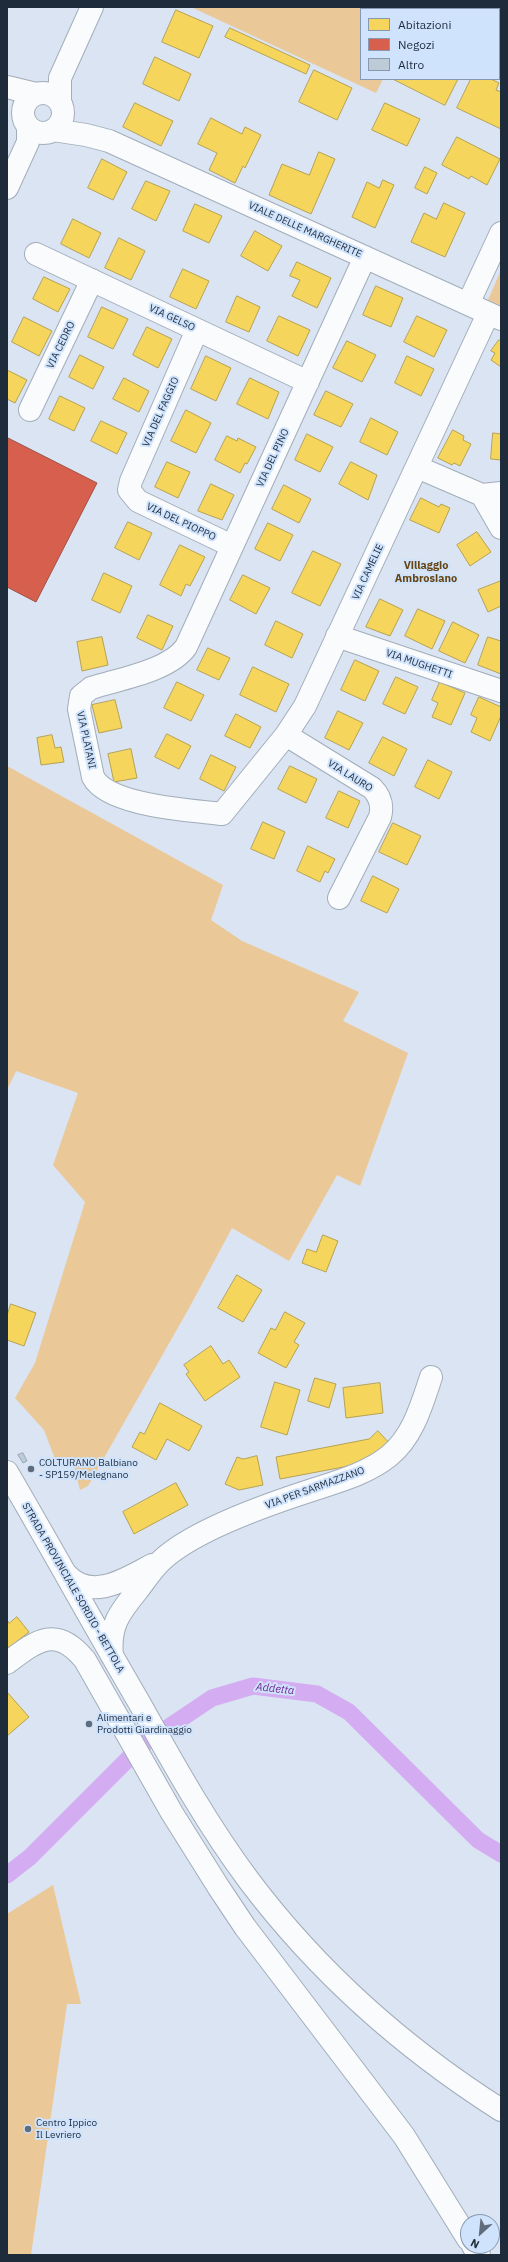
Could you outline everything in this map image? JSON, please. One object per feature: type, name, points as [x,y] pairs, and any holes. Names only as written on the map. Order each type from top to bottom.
[{"type":"street","points":[[50,99],[92,7]]},
{"type":"street","name":"VIALE DELLE MARGHERITE","points":[[7,87],[50,99],[74,114],[109,141]]},
{"type":"street","points":[[7,188],[35,131],[62,121],[50,99]]},
{"type":"street","points":[[35,131],[23,108],[26,102],[50,99]]},
{"type":"street","points":[[7,104],[35,131]]},
{"type":"street","name":"VIALE DELLE MARGHERITE","points":[[35,131],[81,134],[109,141],[495,317]]},
{"type":"street","points":[[468,304],[501,233]]},
{"type":"street","name":"VIA GELSO","points":[[36,254],[308,382]]},
{"type":"street","name":"VIA DEL PINO","points":[[178,656],[188,642],[365,257]]},
{"type":"street","name":"VIA CEDRO","points":[[30,410],[92,280]]},
{"type":"street","name":"VIA CAMELIE","points":[[222,814],[286,735],[301,713],[417,467],[495,317]]},
{"type":"street","name":"VIA DEL FAGGIO","points":[[131,494],[129,490],[131,481],[197,330]]},
{"type":"street","points":[[417,467],[491,494],[501,528]]},
{"type":"street","name":"VIA DEL PIOPPO","points":[[131,494],[141,503],[232,546]]},
{"type":"street","name":"VIA MUGHETTI","points":[[338,636],[501,691]]},
{"type":"street","name":"VIA PLATANI","points":[[178,656],[167,663],[91,688],[81,696],[79,709],[93,777],[104,791],[121,798],[222,814]]},
{"type":"street","name":"VIA LAURO","points":[[286,735],[372,788],[377,794],[381,804],[380,817],[339,898]]},
{"type":"street","name":"VIA PER SARMAZZANO","points":[[119,1594],[185,1543],[248,1513],[343,1480],[380,1462],[394,1452],[406,1436],[431,1377]]},
{"type":"street","name":"STRADA PROVINCIALE SORDIO - BETTOLA","points":[[7,1472],[181,1776],[222,1842],[251,1884],[313,1956],[382,2022],[447,2073],[501,2110]]},
{"type":"street","points":[[65,1573],[70,1579],[87,1587],[119,1594],[117,1617],[113,1629],[113,1657]]},
{"type":"street","points":[[7,1663],[39,1641],[54,1639],[68,1644],[85,1660],[159,1791],[194,1849],[246,1928],[400,2131],[460,2226]]},
{"type":"shaded area","points":[[191,7],[501,7],[501,67],[500,8],[360,8],[360,80],[382,80],[376,93]]},
{"type":"shaded area","points":[[501,270],[501,306],[488,300]]},
{"type":"shaded area","points":[[7,766],[223,885],[211,920],[242,941],[359,992],[343,1021],[408,1053],[360,1186],[337,1175],[289,1261],[232,1228],[188,1310],[88,1486],[80,1490],[74,1466],[58,1467],[44,1430],[15,1398],[35,1363],[85,1202],[53,1165],[78,1093],[16,1071],[7,1090]]},
{"type":"shaded area","name":"Centro Ippico Il Levriero","points":[[53,1885],[81,2004],[67,2004],[31,2255],[7,2255],[7,1914]]},
{"type":"building: Abitazioni","points":[[176,10],[213,26],[199,58],[162,42]]},
{"type":"building: Abitazioni","points":[[230,28],[310,65],[306,74],[225,37]]},
{"type":"building: Abitazioni","points":[[155,57],[191,74],[179,101],[143,84]]},
{"type":"building: Abitazioni","points":[[314,70],[352,88],[337,120],[299,102]]},
{"type":"building: Abitazioni","points":[[395,80],[458,80],[445,105]]},
{"type":"building: Abitazioni","points":[[471,80],[493,80],[499,83],[496,90],[501,92],[501,129],[457,108]]},
{"type":"building: Abitazioni","points":[[135,103],[173,121],[161,146],[123,127]]},
{"type":"building: Abitazioni","points":[[385,103],[420,119],[407,146],[372,130]]},
{"type":"building: Abitazioni","points":[[211,118],[242,134],[245,127],[261,135],[245,168],[243,166],[235,183],[209,170],[217,153],[198,144]]},
{"type":"building: Abitazioni","points":[[457,137],[500,159],[487,185],[471,176],[469,179],[442,165]]},
{"type":"building: Abitazioni","points":[[319,152],[335,159],[311,214],[269,195],[282,164],[309,175]]},
{"type":"building: Abitazioni","points":[[102,159],[127,172],[113,200],[88,188]]},
{"type":"building: Abitazioni","points":[[425,167],[437,173],[427,194],[415,188]]},
{"type":"building: Abitazioni","points":[[383,180],[394,185],[375,228],[352,217],[367,182],[379,188]]},
{"type":"building: Abitazioni","points":[[146,181],[170,191],[156,221],[132,209]]},
{"type":"building: Abitazioni","points":[[444,203],[465,213],[445,257],[411,242],[424,213],[436,219]]},
{"type":"building: Abitazioni","points":[[195,204],[222,216],[209,243],[183,231]]},
{"type":"building: Abitazioni","points":[[73,219],[101,233],[89,258],[61,244]]},
{"type":"building: Abitazioni","points":[[255,231],[282,246],[268,271],[241,256]]},
{"type":"building: Abitazioni","points":[[119,238],[145,251],[131,280],[105,268]]},
{"type":"building: Abitazioni","points":[[297,262],[331,278],[317,308],[292,296],[300,280],[290,276]]},
{"type":"building: Abitazioni","points":[[183,269],[209,281],[196,309],[170,297]]},
{"type":"building: Abitazioni","points":[[44,277],[70,289],[58,312],[33,299]]},
{"type":"building: Abitazioni","points":[[376,286],[403,298],[391,327],[363,315]]},
{"type":"building: Abitazioni","points":[[237,296],[260,307],[249,332],[226,322]]},
{"type":"building: Abitazioni","points":[[102,307],[128,319],[113,349],[88,337]]},
{"type":"building: Abitazioni","points":[[279,316],[310,330],[298,356],[267,341]]},
{"type":"building: Abitazioni","points":[[417,316],[447,330],[434,357],[404,342]]},
{"type":"building: Abitazioni","points":[[24,317],[52,331],[39,356],[12,342]]},
{"type":"building: Abitazioni","points":[[147,327],[172,339],[158,368],[133,355]]},
{"type":"building: Abitazioni","points":[[499,340],[501,341],[501,367],[491,360],[495,353],[491,351]]},
{"type":"building: Abitazioni","points":[[347,341],[376,355],[362,382],[333,368]]},
{"type":"building: Abitazioni","points":[[80,355],[104,367],[93,389],[69,377]]},
{"type":"building: Abitazioni","points":[[206,356],[231,368],[216,401],[191,389]]},
{"type":"building: Abitazioni","points":[[407,356],[434,369],[421,396],[395,383]]},
{"type":"building: Abitazioni","points":[[7,370],[27,380],[15,403],[7,399]]},
{"type":"building: Abitazioni","points":[[124,378],[149,391],[139,412],[113,399]]},
{"type":"building: Abitazioni","points":[[250,378],[279,392],[268,419],[237,404]]},
{"type":"building: Abitazioni","points":[[326,391],[353,404],[341,427],[314,415]]},
{"type":"building: Abitazioni","points":[[60,396],[85,408],[74,431],[49,419]]},
{"type":"building: Abitazioni","points":[[186,410],[211,423],[196,453],[171,441]]},
{"type":"building: Abitazioni","points":[[371,418],[398,432],[387,455],[360,442]]},
{"type":"building: Abitazioni","points":[[101,421],[127,433],[117,454],[91,441]]},
{"type":"building: Abitazioni","points":[[453,430],[464,436],[463,440],[471,444],[460,466],[454,463],[452,465],[438,458]]},
{"type":"building: Abitazioni","points":[[493,433],[501,434],[501,460],[491,459]]},
{"type":"building: Abitazioni","points":[[307,434],[333,447],[320,472],[295,460]]},
{"type":"building: Abitazioni","points":[[227,436],[237,441],[238,438],[256,447],[247,464],[245,463],[240,473],[215,460]]},
{"type":"building: Abitazioni","points":[[167,462],[190,472],[178,498],[155,487]]},
{"type":"building: Abitazioni","points":[[351,462],[377,475],[368,500],[339,484]]},
{"type":"building: Abitazioni","points":[[211,484],[234,495],[222,520],[198,511]]},
{"type":"building: Abitazioni","points":[[284,485],[311,499],[299,523],[272,509]]},
{"type":"building: Abitazioni","points":[[421,498],[439,507],[441,504],[450,508],[439,533],[410,520]]},
{"type":"building: Abitazioni","points":[[128,522],[152,533],[139,560],[115,548]]},
{"type":"building: Abitazioni","points":[[268,523],[293,535],[280,561],[255,549]]},
{"type":"building: Abitazioni","points":[[477,532],[491,552],[470,566],[457,545]]},
{"type":"building: Abitazioni","points":[[180,545],[205,557],[190,586],[186,584],[181,596],[160,585]]},
{"type":"building: Abitazioni","points":[[313,551],[341,564],[320,606],[292,593]]},
{"type":"building: Abitazioni","points":[[104,573],[132,586],[120,613],[92,600]]},
{"type":"building: Abitazioni","points":[[243,575],[270,588],[256,614],[230,600]]},
{"type":"building: Abitazioni","points":[[501,581],[501,606],[488,612],[478,590]]},
{"type":"building: Abitazioni","points":[[380,599],[403,610],[390,636],[366,627]]},
{"type":"building: Abitazioni","points":[[418,609],[445,621],[432,649],[405,636]]},
{"type":"building: Abitazioni","points":[[148,615],[173,626],[162,650],[137,638]]},
{"type":"building: Abitazioni","points":[[276,621],[303,634],[292,658],[265,645]]},
{"type":"building: Abitazioni","points":[[453,622],[479,635],[465,663],[439,651]]},
{"type":"building: Abitazioni","points":[[102,637],[108,665],[82,671],[77,642]]},
{"type":"building: Abitazioni","points":[[488,637],[501,641],[501,674],[478,665]]},
{"type":"building: Abitazioni","points":[[208,648],[230,658],[219,680],[197,670]]},
{"type":"building: Abitazioni","points":[[355,660],[379,671],[365,701],[341,690]]},
{"type":"building: Abitazioni","points":[[253,667],[289,684],[276,712],[240,695]]},
{"type":"building: Abitazioni","points":[[396,677],[418,687],[405,714],[383,704]]},
{"type":"building: Abitazioni","points":[[177,682],[204,695],[191,721],[164,708]]},
{"type":"building: Abitazioni","points":[[440,682],[465,693],[451,725],[432,717],[438,703],[432,700]]},
{"type":"building: Abitazioni","points":[[479,697],[501,707],[501,716],[490,741],[471,732],[477,718],[471,715]]},
{"type":"building: Abitazioni","points":[[115,700],[122,728],[99,733],[92,705]]},
{"type":"building: Abitazioni","points":[[338,711],[363,723],[349,750],[325,738]]},
{"type":"building: Abitazioni","points":[[236,714],[261,727],[250,748],[225,736]]},
{"type":"building: Abitazioni","points":[[167,734],[191,746],[179,769],[155,757]]},
{"type":"building: Abitazioni","points":[[52,735],[55,748],[61,747],[64,762],[41,765],[37,738]]},
{"type":"building: Abitazioni","points":[[383,737],[407,749],[394,776],[369,763]]},
{"type":"building: Abitazioni","points":[[131,749],[137,778],[114,782],[108,754]]},
{"type":"building: Abitazioni","points":[[211,755],[236,767],[224,791],[200,779]]},
{"type":"building: Abitazioni","points":[[428,760],[452,772],[439,799],[415,787]]},
{"type":"building: Abitazioni","points":[[290,766],[317,779],[306,803],[278,789]]},
{"type":"building: Abitazioni","points":[[339,791],[360,801],[348,828],[326,818]]},
{"type":"building: Abitazioni","points":[[263,822],[285,832],[274,859],[251,849]]},
{"type":"building: Abitazioni","points":[[393,823],[421,836],[407,865],[379,852]]},
{"type":"building: Abitazioni","points":[[308,846],[335,859],[328,873],[325,871],[320,882],[297,871]]},
{"type":"building: Abitazioni","points":[[373,876],[399,889],[387,913],[361,901]]},
{"type":"building: Abitazioni","points":[[323,1235],[338,1241],[326,1272],[302,1263],[307,1249],[316,1252]]},
{"type":"building: Abitazioni","points":[[237,1275],[262,1290],[243,1322],[218,1308]]},
{"type":"building: Abitazioni","points":[[11,1304],[36,1313],[24,1346],[7,1340],[7,1316]]},
{"type":"building: Abitazioni","points":[[285,1312],[305,1323],[294,1342],[299,1345],[286,1368],[258,1353],[271,1328],[275,1330]]},
{"type":"building: Abitazioni","points":[[211,1346],[223,1364],[229,1360],[240,1377],[205,1401],[186,1374],[189,1372],[184,1365]]},
{"type":"building: Abitazioni","points":[[315,1378],[336,1384],[329,1408],[308,1401]]},
{"type":"building: Abitazioni","points":[[275,1382],[300,1390],[287,1435],[261,1427]]},
{"type":"building: Abitazioni","points":[[380,1383],[383,1413],[346,1418],[343,1388]]},
{"type":"building: Abitazioni","points":[[160,1403],[202,1426],[189,1451],[167,1439],[156,1460],[132,1447],[140,1432],[144,1434]]},
{"type":"building: Abitazioni","points":[[378,1431],[392,1446],[375,1461],[280,1479],[276,1457],[369,1439]]},
{"type":"building: Abitazioni","points":[[257,1456],[263,1485],[239,1490],[225,1484],[237,1457],[243,1459]]},
{"type":"building: Abitazioni","points":[[176,1483],[188,1505],[134,1534],[123,1512]]},
{"type":"building: Abitazioni","points":[[17,1617],[29,1632],[7,1649],[7,1620],[9,1623]]},
{"type":"building: Abitazioni","points":[[7,1692],[29,1717],[7,1736]]},
{"type":"building: Negozi","points":[[8,438],[97,483],[36,602],[7,587]]},
{"type":"building: Altro","points":[[23,1453],[27,1461],[23,1463],[18,1455]]},
{"type":"waterway","name":"Addetta","points":[[7,1875],[30,1857],[142,1745],[212,1698],[253,1686],[317,1694],[349,1712],[478,1840],[501,1854]]},
{"type":"place","name":"COLTURANO Balbiano - SP159/Melegnano","points":[[31,1469]]},
{"type":"place","name":"Alimentari e Prodotti Giardinaggio","points":[[89,1724]]},
{"type":"place","name":"Centro Ippico Il Levriero","points":[[28,2129]]},
{"type":"district","name":"Villaggio Ambrosiano","points":[[426,572]]}]
